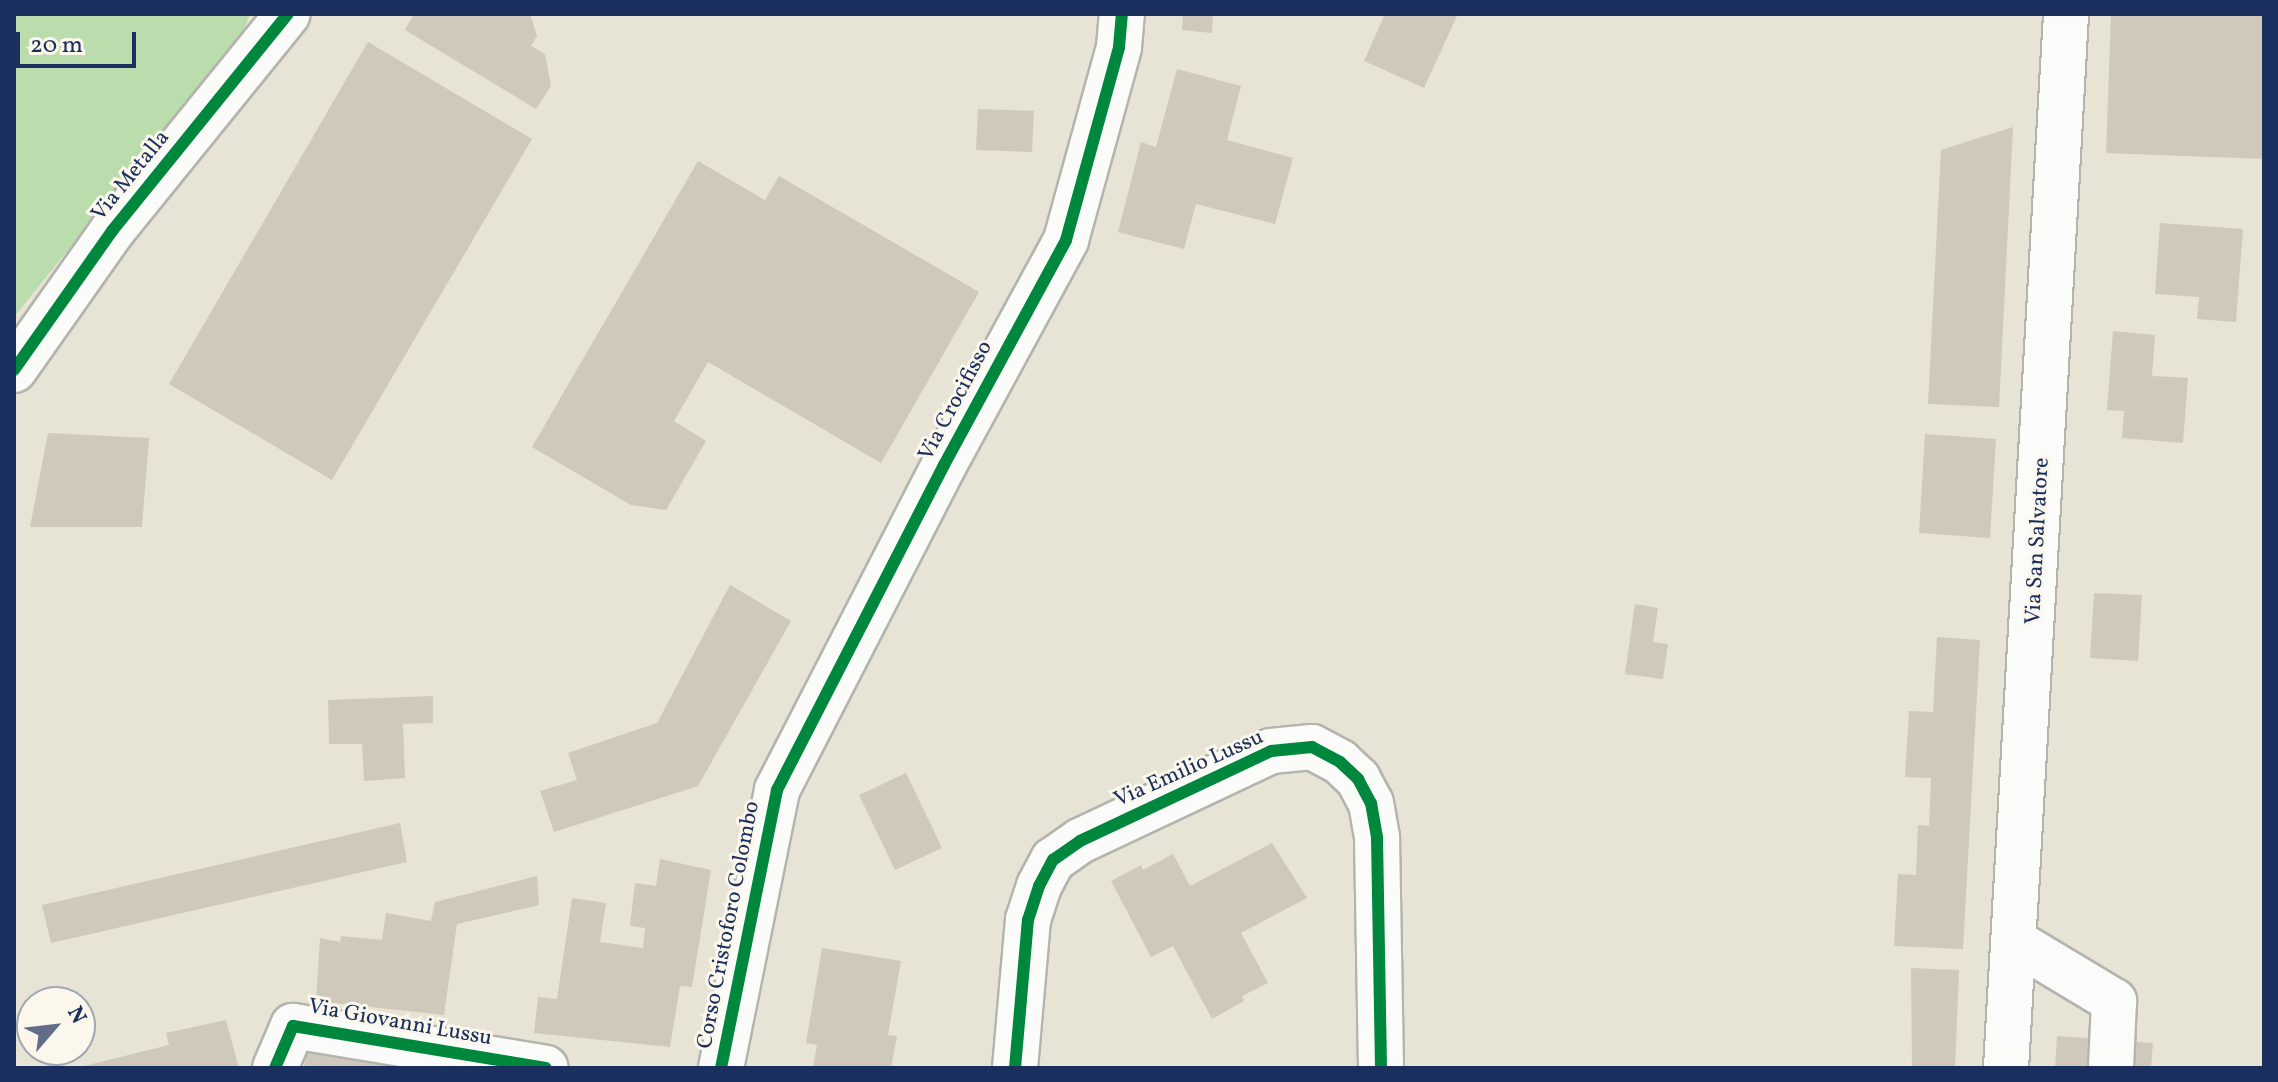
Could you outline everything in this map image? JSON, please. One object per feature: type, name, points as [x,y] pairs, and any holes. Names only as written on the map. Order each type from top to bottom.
[{"type":"street","name":"Via Metalla","points":[[14,370],[112,231],[288,14]]},
{"type":"street","name":"Via Crocifisso","points":[[777,790],[944,465],[1066,240],[1119,47],[1122,14]]},
{"type":"street","name":"Via San Salvatore","points":[[2006,1068],[2066,14]]},
{"type":"street","name":"Via Emilio Lussu","points":[[1015,1068],[1028,920],[1053,860],[1080,841],[1271,751],[1312,747],[1340,762],[1358,779],[1371,803],[1377,838],[1381,1068]]},
{"type":"street","name":"Corso Cristoforo Colombo","points":[[721,1068],[777,790]]},
{"type":"street","points":[[2014,941],[2114,1001],[2111,1068]]},
{"type":"street","name":"Via Giovanni Lussu","points":[[275,1068],[293,1026],[546,1068]]},
{"type":"green space","points":[[14,14],[250,14],[235,52],[163,132],[14,317]]},
{"type":"building","points":[[414,14],[530,14],[537,36],[531,46],[545,54],[551,86],[536,109],[405,30]]},
{"type":"building","points":[[1183,14],[1213,14],[1212,33],[1182,30]]},
{"type":"building","points":[[1385,14],[1458,14],[1424,88],[1364,61]]},
{"type":"building","points":[[2111,14],[2264,14],[2264,159],[2106,153]]},
{"type":"building","points":[[368,42],[532,139],[332,480],[169,384]]},
{"type":"building","points":[[1177,69],[1241,86],[1227,140],[1293,158],[1275,224],[1196,204],[1184,249],[1118,232],[1141,142],[1156,147]]},
{"type":"building","points":[[978,109],[1034,111],[1032,152],[976,150]]},
{"type":"building","points":[[2013,127],[1999,407],[1928,404],[1941,150]]},
{"type":"building","points":[[698,161],[765,200],[779,176],[979,292],[881,463],[708,362],[674,421],[706,441],[666,510],[631,505],[532,447]]},
{"type":"building","points":[[2160,223],[2243,229],[2236,322],[2197,319],[2199,297],[2155,294]]},
{"type":"building","points":[[2113,331],[2155,335],[2152,376],[2188,378],[2183,443],[2122,438],[2124,411],[2107,410]]},
{"type":"building","points":[[48,433],[149,438],[142,527],[30,527]]},
{"type":"building","points":[[1925,434],[1996,439],[1990,538],[1919,533]]},
{"type":"building","points":[[730,585],[791,621],[698,786],[554,832],[540,791],[577,780],[568,753],[657,723]]},
{"type":"building","points":[[2094,593],[2142,595],[2138,661],[2090,658]]},
{"type":"building","points":[[1635,604],[1658,608],[1653,642],[1668,644],[1663,679],[1625,674]]},
{"type":"building","points":[[1937,637],[1980,640],[1963,949],[1894,946],[1898,874],[1916,875],[1918,825],[1929,826],[1931,778],[1905,777],[1909,711],[1933,712]]},
{"type":"building","points":[[433,696],[433,723],[403,724],[405,778],[364,781],[362,744],[329,744],[328,700]]},
{"type":"building","points":[[906,773],[942,848],[895,870],[859,795]]},
{"type":"building","points":[[400,823],[407,862],[51,943],[42,905]]},
{"type":"building","points":[[1272,843],[1307,898],[1241,933],[1268,983],[1242,996],[1244,1001],[1212,1019],[1173,946],[1151,957],[1111,881],[1141,865],[1143,870],[1173,854],[1190,886]]},
{"type":"building","points":[[660,859],[711,870],[692,987],[680,986],[670,1047],[534,1033],[538,997],[557,999],[572,898],[606,903],[600,942],[643,948],[645,928],[630,926],[635,883],[656,886]]},
{"type":"building","points":[[537,876],[539,905],[457,924],[444,1015],[316,1001],[320,938],[340,942],[341,936],[382,940],[386,913],[431,921],[435,902]]},
{"type":"building","points":[[822,948],[901,961],[888,1035],[897,1036],[891,1068],[813,1068],[817,1045],[806,1043]]},
{"type":"building","points":[[1911,968],[1959,970],[1955,1068],[1912,1068]]},
{"type":"building","points":[[226,1020],[239,1068],[76,1068],[96,1066],[96,1063],[169,1045],[166,1033]]},
{"type":"building","points":[[2057,1036],[2153,1043],[2151,1068],[2055,1068]]},
{"type":"building","points":[[308,1043],[407,1059],[405,1068],[304,1068]]},
{"type":"cycle path","points":[[14,370],[112,231],[288,14]]},
{"type":"cycle path","points":[[721,1068],[777,790],[944,465],[1066,240],[1119,47],[1122,14]]},
{"type":"cycle path","points":[[1015,1068],[1028,920],[1039,886],[1053,860],[1080,841],[1271,751],[1312,747],[1340,762],[1358,779],[1371,803],[1377,838],[1381,1068]]},
{"type":"cycle path","points":[[275,1068],[293,1026],[546,1068]]}]
